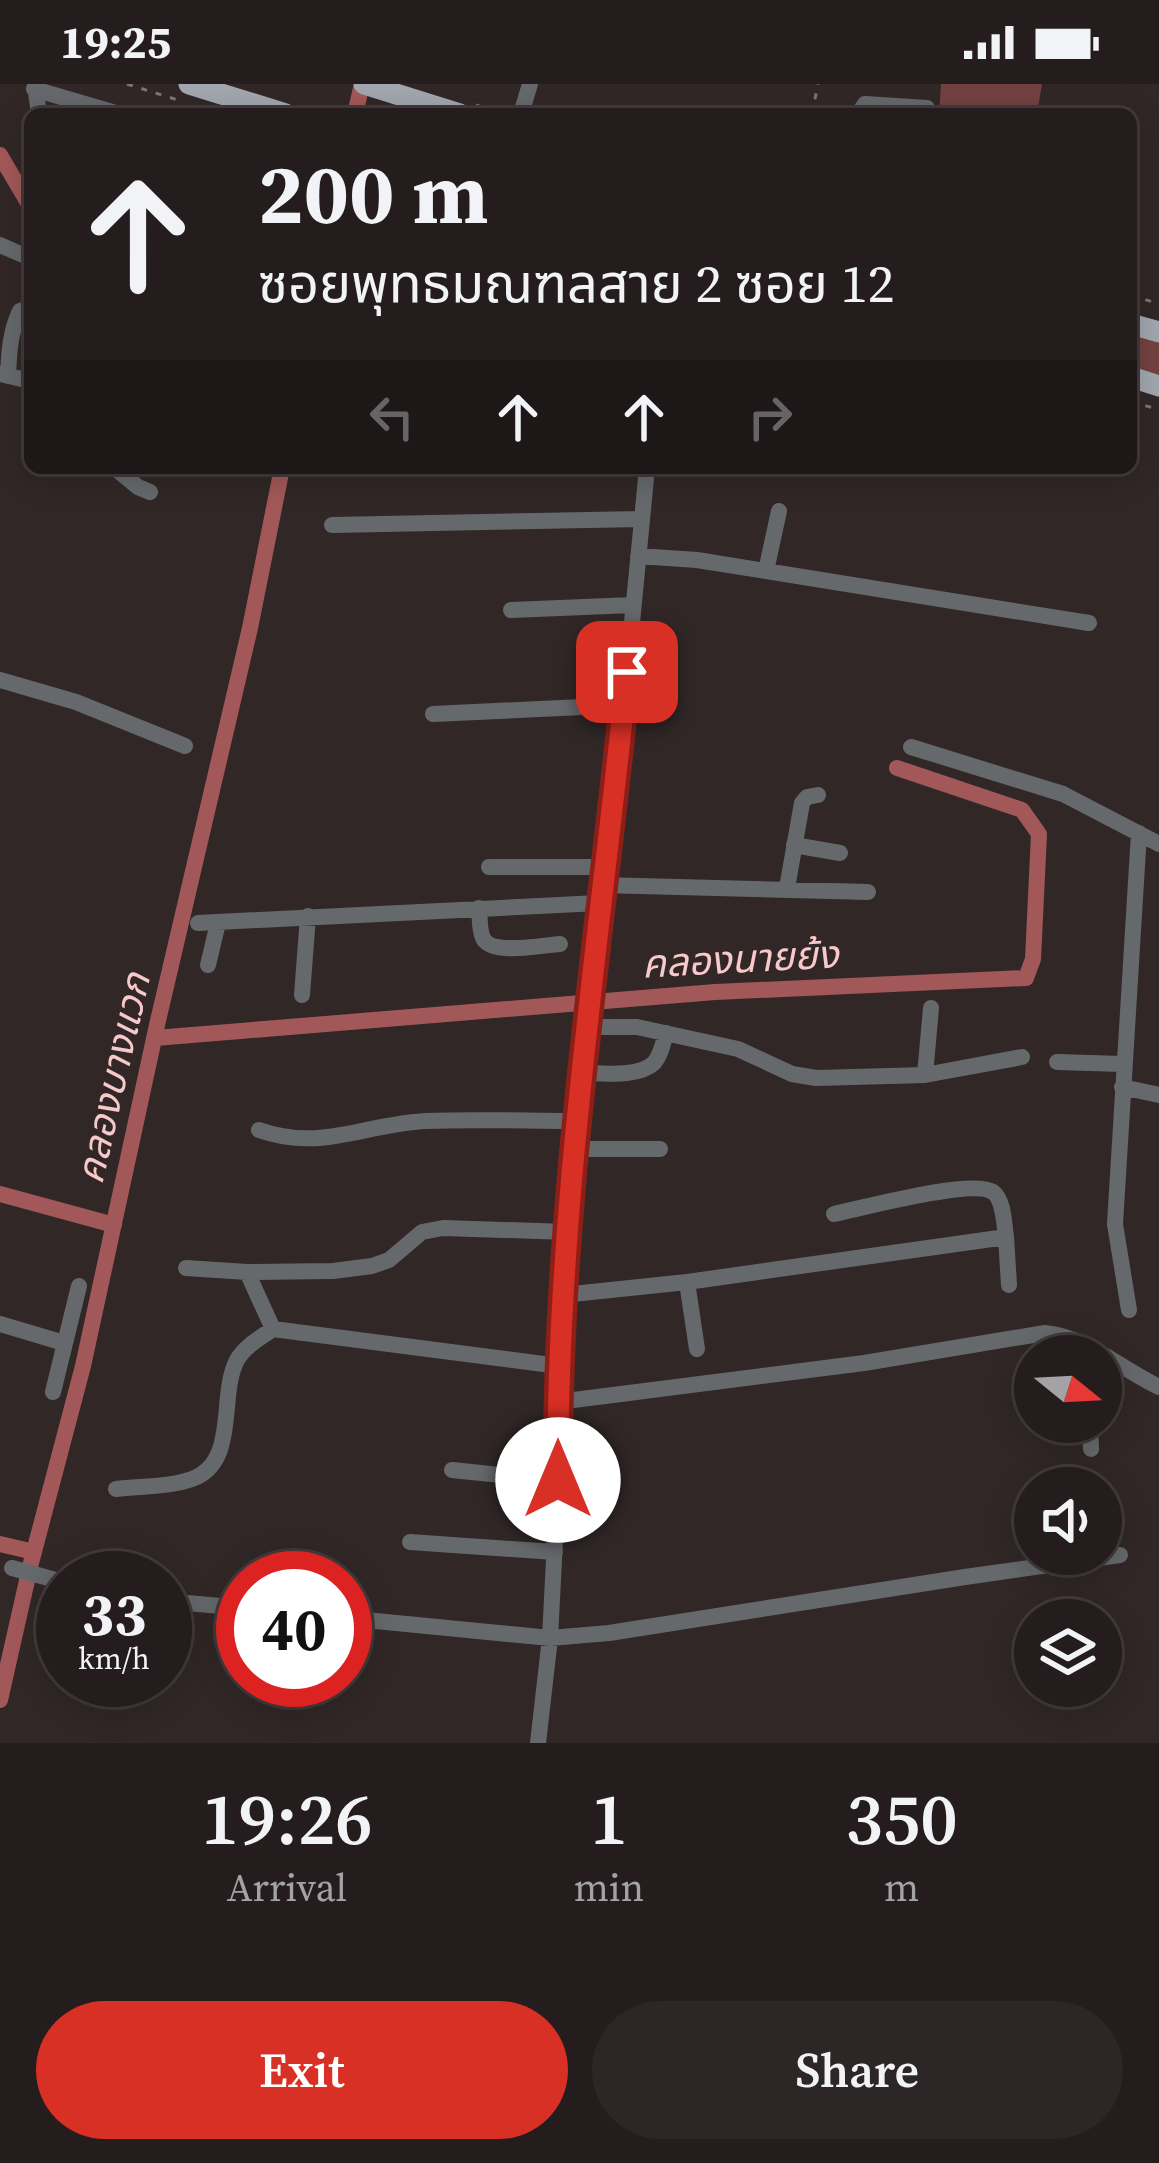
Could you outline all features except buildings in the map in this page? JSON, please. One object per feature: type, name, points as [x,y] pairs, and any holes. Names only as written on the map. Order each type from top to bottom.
[{"type":"main road","points":[[364,84],[442,108]]},
{"type":"main road","points":[[187,93],[258,108]]},
{"type":"street","points":[[34,87],[100,108]]},
{"type":"street","points":[[862,108],[865,104],[927,108]]},
{"type":"street","points":[[4,375],[15,321],[24,310]]},
{"type":"street","points":[[122,474],[150,492]]},
{"type":"street","points":[[538,1743],[550,1638],[559,1366],[574,1149],[646,474]]},
{"type":"street","points":[[766,571],[779,511]]},
{"type":"street","points":[[332,525],[642,519]]},
{"type":"street","points":[[638,556],[697,560],[1089,623]]},
{"type":"street","points":[[511,610],[633,605]]},
{"type":"street","points":[[0,680],[76,702],[185,746]]},
{"type":"street","points":[[433,714],[623,705]]},
{"type":"street","points":[[911,746],[1063,794],[1159,844]]},
{"type":"street","points":[[787,888],[802,802],[818,796]]},
{"type":"street","points":[[1130,1310],[1115,1224],[1139,832]]},
{"type":"street","points":[[794,844],[840,853]]},
{"type":"street","points":[[489,867],[601,885],[868,892]]},
{"type":"street","points":[[208,965],[208,923],[479,908],[601,885]]},
{"type":"street","points":[[479,908],[488,945],[500,949],[560,944]]},
{"type":"street","points":[[302,995],[308,916]]},
{"type":"street","points":[[925,1075],[931,1008]]},
{"type":"street","points":[[586,1019],[738,1049],[792,1074],[816,1078],[925,1075],[1022,1057]]},
{"type":"street","points":[[581,1073],[636,1072],[651,1066],[666,1033]]},
{"type":"street","points":[[1057,1061],[1123,1064]]},
{"type":"street","points":[[1122,1087],[1159,1095]]},
{"type":"street","points":[[259,1130],[312,1141],[424,1121],[577,1121]]},
{"type":"street","points":[[574,1149],[660,1149]]},
{"type":"street","points":[[834,1214],[969,1186],[994,1192],[1006,1237],[1009,1285]]},
{"type":"street","points":[[186,1268],[333,1271],[389,1260],[422,1232],[443,1228],[568,1232]]},
{"type":"street","points":[[563,1295],[1006,1237]]},
{"type":"street","points":[[247,1272],[273,1329]]},
{"type":"street","points":[[688,1282],[697,1349]]},
{"type":"street","points":[[53,1392],[80,1286]]},
{"type":"street","points":[[0,1324],[64,1343]]},
{"type":"street","points":[[116,1489],[189,1481],[204,1473],[223,1442],[228,1384],[238,1358],[273,1329],[559,1366]]},
{"type":"street","points":[[558,1402],[864,1363],[1014,1338]]},
{"type":"street","points":[[1122,1370],[1159,1387]]},
{"type":"street","points":[[1091,1443],[1091,1449]]},
{"type":"street","points":[[452,1471],[558,1480]]},
{"type":"street","points":[[410,1542],[555,1552]]},
{"type":"street","points":[[12,1568],[36,1575]]},
{"type":"street","points":[[372,1621],[550,1638],[1014,1570]]},
{"type":"path","points":[[127,84],[187,93]]},
{"type":"shaded area","points":[[941,84],[1042,84],[1038,108],[939,108]]},
{"type":"shaded area","points":[[1137,334],[1159,341],[1159,378],[1137,372]]},
{"type":"waterway","name":"คลองบางแวก","points":[[356,108],[362,84]]},
{"type":"waterway","points":[[0,155],[24,196]]},
{"type":"waterway","name":"คลองบางแวก","points":[[0,1700],[83,1366],[281,474]]},
{"type":"waterway","name":"คลองนายย้ง","points":[[155,1038],[715,992],[1026,978],[1033,959],[1039,834],[1022,810],[897,768]]},
{"type":"waterway","points":[[0,1194],[114,1225]]},
{"type":"waterway","points":[[0,1544],[34,1552]]},
{"type":"route","points":[[558,1480],[559,1366],[574,1149],[627,672]]}]
